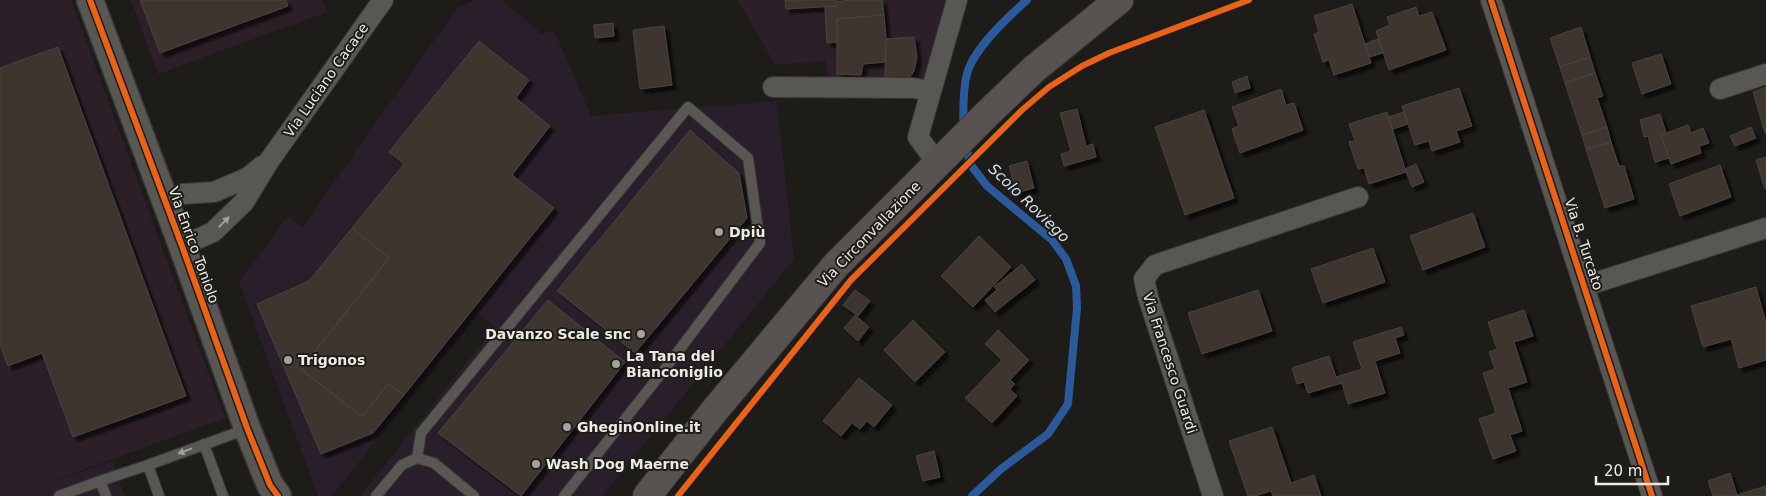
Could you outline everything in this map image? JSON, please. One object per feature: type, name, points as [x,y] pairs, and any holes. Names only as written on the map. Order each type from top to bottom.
[{"type":"main road","name":"Via Circonvallazione","points":[[648,496],[715,410],[836,265],[1034,69],[1119,0]]},
{"type":"street","name":"Via Enrico Toniolo","points":[[90,0],[248,428],[270,486],[278,496]]},
{"type":"street","name":"Via Luciano Cacace","points":[[182,246],[213,232],[244,202],[269,160],[382,0]]},
{"type":"street","points":[[940,160],[918,138],[957,0]]},
{"type":"street","name":"Via B. Turcato","points":[[1491,0],[1652,496]]},
{"type":"street","points":[[1720,89],[1766,74]]},
{"type":"street","points":[[773,87],[913,88],[931,91]]},
{"type":"street","name":"Via Luciano Cacace","points":[[164,200],[182,194],[214,192],[233,185],[247,178],[269,160]]},
{"type":"street","name":"Via Francesco Guardi","points":[[1213,496],[1148,297],[1144,279],[1154,265],[1358,197]]},
{"type":"street","name":"Via B. Turcato","points":[[1585,286],[1766,228]]},
{"type":"lane","points":[[417,458],[421,433],[688,107],[748,158],[760,243],[664,370],[564,496]]},
{"type":"lane","points":[[59,496],[248,428]]},
{"type":"lane","points":[[204,444],[223,496]]},
{"type":"lane","points":[[376,496],[402,465],[417,458],[434,464],[474,496]]},
{"type":"lane","points":[[148,465],[159,496]]},
{"type":"lane","points":[[100,481],[106,496]]},
{"type":"shaded area","points":[[0,0],[71,0],[225,418],[12,496],[1,496],[0,494]]},
{"type":"shaded area","points":[[131,0],[323,0],[327,12],[158,74]]},
{"type":"shaded area","points":[[475,0],[502,0],[542,34],[554,30],[591,116],[777,101],[794,259],[602,496],[360,496],[495,327],[477,313],[332,496],[318,496],[239,282],[288,216],[302,227],[458,7]]},
{"type":"shaded area","points":[[738,0],[946,0],[924,78],[829,80],[825,61],[775,65]]},
{"type":"shaded area","points":[[112,461],[125,496],[10,496]]},
{"type":"building","points":[[140,0],[286,0],[288,6],[160,53]]},
{"type":"building","points":[[785,0],[836,0],[837,6],[786,9]]},
{"type":"building","points":[[882,0],[884,15],[837,19],[838,42],[827,43],[825,7],[837,6],[836,2]]},
{"type":"building","points":[[1352,4],[1371,63],[1334,75],[1329,60],[1323,62],[1314,34],[1319,32],[1314,16]]},
{"type":"building","points":[[1416,7],[1419,16],[1432,12],[1446,50],[1389,70],[1376,31],[1390,25],[1387,17]]},
{"type":"building","points":[[884,15],[885,62],[863,64],[861,75],[837,74],[837,19]]},
{"type":"building","points":[[613,23],[614,36],[595,38],[594,25]]},
{"type":"building","points":[[664,26],[672,85],[640,89],[633,30]]},
{"type":"building","points":[[1581,27],[1590,57],[1560,67],[1550,38]]},
{"type":"building","points":[[914,37],[917,57],[914,71],[910,77],[885,81],[886,39]]},
{"type":"building","points":[[1378,39],[1383,53],[1369,57],[1365,44]]},
{"type":"building","points":[[479,41],[529,80],[516,98],[550,126],[512,175],[554,208],[404,395],[388,384],[362,417],[301,369],[389,258],[352,228],[404,164],[389,152]]},
{"type":"building","points":[[58,47],[186,396],[73,437],[42,353],[8,366],[0,345],[0,68]]},
{"type":"building","points":[[1661,54],[1671,84],[1642,94],[1632,63]]},
{"type":"building","points":[[1590,57],[1595,73],[1565,83],[1560,67]]},
{"type":"building","points":[[1595,73],[1603,96],[1597,98],[1607,127],[1582,135],[1565,83]]},
{"type":"building","points":[[1247,76],[1250,88],[1235,93],[1232,82]]},
{"type":"building","points":[[1766,87],[1766,133],[1765,133],[1753,92]]},
{"type":"building","points":[[1459,88],[1472,126],[1456,131],[1460,142],[1432,151],[1429,141],[1415,145],[1402,106]]},
{"type":"building","points":[[1281,89],[1286,105],[1294,103],[1303,130],[1240,153],[1232,129],[1239,126],[1232,107]]},
{"type":"building","points":[[1077,109],[1086,146],[1093,144],[1096,157],[1064,166],[1061,154],[1071,151],[1060,113]]},
{"type":"building","points":[[1204,110],[1234,198],[1185,215],[1155,127]]},
{"type":"building","points":[[1387,112],[1406,172],[1369,184],[1364,168],[1358,169],[1349,142],[1355,141],[1349,124]]},
{"type":"building","points":[[1404,112],[1408,124],[1393,129],[1388,117]]},
{"type":"building","points":[[1660,114],[1666,133],[1661,135],[1669,158],[1655,162],[1648,136],[1644,137],[1640,120]]},
{"type":"building","points":[[1688,125],[1691,133],[1703,128],[1709,143],[1699,146],[1701,153],[1671,164],[1661,135]]},
{"type":"building","points":[[1607,127],[1611,142],[1586,149],[1582,135]]},
{"type":"building","points":[[1751,127],[1756,138],[1735,146],[1730,136]]},
{"type":"building","points":[[690,130],[739,173],[747,218],[635,353],[557,291]]},
{"type":"building","points":[[1611,142],[1619,166],[1624,166],[1634,199],[1605,208],[1586,149]]},
{"type":"building","points":[[1766,157],[1766,189],[1765,189],[1756,160]]},
{"type":"building","points":[[1027,161],[1034,188],[1016,193],[1009,166]]},
{"type":"building","points":[[1416,164],[1424,182],[1412,187],[1405,169]]},
{"type":"building","points":[[1720,165],[1731,197],[1680,216],[1669,184]]},
{"type":"building","points":[[1473,213],[1485,247],[1423,270],[1410,236]]},
{"type":"building","points":[[352,228],[389,258],[301,369],[362,417],[388,384],[404,395],[373,433],[321,454],[257,304],[309,281]]},
{"type":"building","points":[[979,236],[1011,267],[973,307],[941,276]]},
{"type":"building","points":[[1373,248],[1385,282],[1323,303],[1311,269]]},
{"type":"building","points":[[1022,264],[1035,280],[995,312],[985,300],[997,290],[994,287]]},
{"type":"building","points":[[1756,287],[1766,323],[1766,360],[1739,368],[1731,339],[1703,347],[1691,306]]},
{"type":"building","points":[[855,290],[870,301],[858,316],[843,305]]},
{"type":"building","points":[[1258,290],[1272,331],[1202,354],[1188,313]]},
{"type":"building","points":[[548,300],[625,362],[521,496],[438,433]]},
{"type":"building","points":[[1524,310],[1533,336],[1514,342],[1527,382],[1508,388],[1522,431],[1510,435],[1516,451],[1493,459],[1479,419],[1496,413],[1483,373],[1495,369],[1489,352],[1497,349],[1488,322]]},
{"type":"building","points":[[855,315],[869,327],[858,341],[844,328]]},
{"type":"building","points":[[913,320],[945,352],[915,382],[884,350]]},
{"type":"building","points":[[1401,327],[1404,335],[1395,338],[1400,353],[1375,361],[1385,393],[1348,404],[1342,383],[1308,393],[1304,382],[1297,384],[1292,368],[1329,356],[1336,377],[1362,369],[1353,342]]},
{"type":"building","points":[[998,330],[1029,360],[1010,380],[1015,384],[1010,389],[1017,396],[992,423],[965,398],[1002,360],[985,344]]},
{"type":"building","points":[[859,378],[892,405],[874,427],[867,421],[860,429],[852,423],[841,436],[823,421]]},
{"type":"building","points":[[1272,427],[1291,483],[1314,475],[1321,496],[1273,496],[1271,491],[1248,496],[1229,441]]},
{"type":"building","points":[[934,451],[940,477],[923,481],[916,456]]},
{"type":"building","points":[[1730,473],[1737,495],[1713,496],[1708,481]]},
{"type":"building","points":[[1766,486],[1766,496],[1735,496],[1737,495]]},
{"type":"waterway","name":"Scolo Roviego","points":[[963,128],[964,88],[971,64],[976,54],[992,34],[1027,0]]},
{"type":"waterway","name":"Scolo Roviego","points":[[966,144],[970,164],[987,186],[1052,240],[1066,259],[1076,286],[1077,308],[1068,404],[1048,434],[1001,469],[972,496]]},
{"type":"cycle path","points":[[90,0],[182,246],[247,428],[270,485],[278,496]]},
{"type":"cycle path","points":[[678,496],[851,280],[1022,110],[1049,87],[1082,66],[1109,53],[1249,0]]},
{"type":"cycle path","points":[[1491,0],[1652,496]]},
{"type":"place","name":"Dpiù","points":[[719,232]]},
{"type":"place","name":"Davanzo Scale snc","points":[[641,334]]},
{"type":"place","name":"Trigonos","points":[[288,360]]},
{"type":"place","name":"La Tana del Bianconiglio","points":[[616,364]]},
{"type":"place","name":"GheginOnline.it","points":[[567,427]]},
{"type":"place","name":"Wash Dog Maerne","points":[[536,464]]}]
